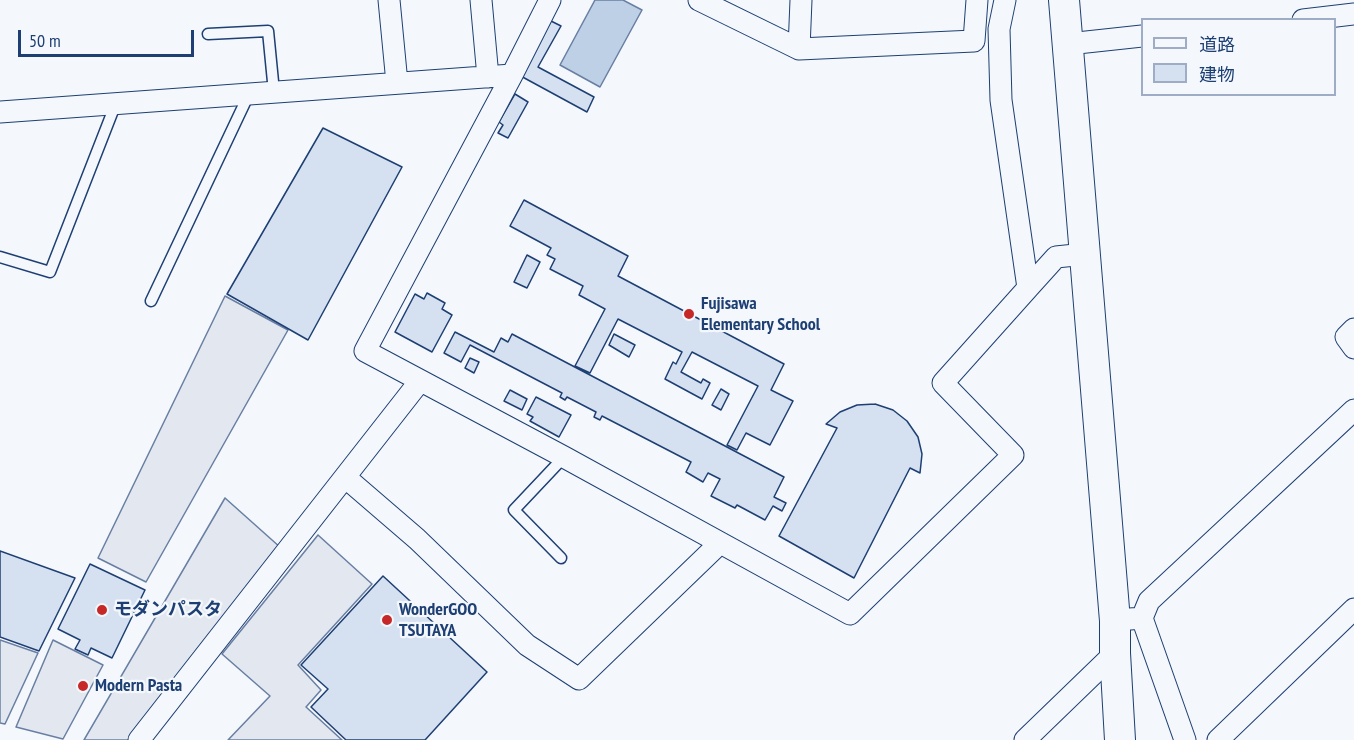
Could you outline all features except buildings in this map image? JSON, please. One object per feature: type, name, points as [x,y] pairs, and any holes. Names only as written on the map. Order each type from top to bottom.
[{"type":"street","points":[[389,0],[397,83]]},
{"type":"street","points":[[482,0],[488,77]]},
{"type":"street","points":[[550,0],[364,351],[849,614],[1013,455],[943,383],[1056,257],[1085,255]]},
{"type":"street","points":[[799,49],[801,0]]},
{"type":"street","points":[[707,2],[799,49],[974,41],[977,0]]},
{"type":"street","points":[[1005,0],[999,29],[1001,100],[1028,288]]},
{"type":"street","points":[[1064,0],[1085,255],[1128,619],[1185,740]]},
{"type":"street","points":[[1321,18],[1354,14]]},
{"type":"street","points":[[1068,44],[1141,36]]},
{"type":"street","points":[[0,112],[512,75]]},
{"type":"street","points":[[1354,329],[1346,337],[1354,348]]},
{"type":"street","points":[[139,740],[420,381]]},
{"type":"street","points":[[1120,740],[1115,653],[1128,619],[1350,418]]},
{"type":"street","points":[[345,477],[417,539],[526,645],[579,679],[720,543]]},
{"type":"street","points":[[1218,740],[1354,609]]},
{"type":"street","points":[[1025,740],[1115,653]]},
{"type":"lane","points":[[208,34],[268,31],[274,92]]},
{"type":"lane","points":[[151,301],[249,94]]},
{"type":"lane","points":[[0,257],[50,272],[116,103]]},
{"type":"lane","points":[[561,558],[514,510],[564,458]]},
{"type":"shaded area","points":[[225,296],[288,330],[146,582],[98,558]]},
{"type":"shaded area","points":[[225,498],[281,548],[129,740],[84,740]]},
{"type":"shaded area","points":[[318,535],[372,584],[298,665],[321,690],[306,707],[342,740],[228,740],[270,696],[222,654]]},
{"type":"shaded area","points":[[0,640],[38,653],[5,724],[0,723]]},
{"type":"shaded area","points":[[53,640],[103,665],[63,739],[16,727]]},
{"type":"water","points":[[595,0],[623,0],[642,10],[600,87],[560,65]]},
{"type":"place","name":"Fujisawa Elementary School","points":[[689,314]]},
{"type":"place","name":"モダンパスタ","points":[[102,610]]},
{"type":"place","name":"WonderGOO TSUTAYA","points":[[387,620]]},
{"type":"place","name":"Modern Pasta","points":[[83,686]]}]
